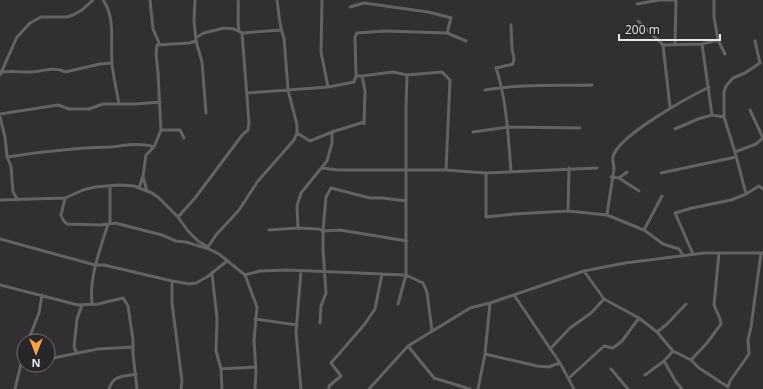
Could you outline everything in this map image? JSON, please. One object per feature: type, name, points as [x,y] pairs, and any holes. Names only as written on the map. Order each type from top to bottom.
[{"type":"street","points":[[0,75],[3,72],[8,54],[17,37],[30,23],[41,17],[67,17],[82,10],[93,0]]},
{"type":"street","points":[[103,0],[109,13],[112,39],[112,63],[119,104]]},
{"type":"street","points":[[150,0],[153,30],[160,45]]},
{"type":"street","points":[[195,0],[194,20],[196,39],[202,62],[206,113]]},
{"type":"street","points":[[178,217],[195,198],[243,134],[248,130],[247,93],[241,32],[238,24],[238,0]]},
{"type":"street","points":[[208,248],[216,235],[239,210],[258,181],[294,140],[297,133],[297,125],[288,90],[284,38],[281,30],[277,0]]},
{"type":"street","points":[[322,0],[321,52],[328,87]]},
{"type":"street","points":[[637,4],[659,0],[676,0],[675,45]]},
{"type":"street","points":[[714,0],[714,17],[718,40],[725,54]]},
{"type":"street","points":[[350,6],[364,2],[428,12],[448,17],[451,18],[447,33]]},
{"type":"street","points":[[638,21],[663,45],[670,107]]},
{"type":"street","points":[[234,29],[238,24]]},
{"type":"street","points":[[511,25],[512,50],[514,58],[513,64],[496,68],[503,87],[511,172]]},
{"type":"street","points":[[139,188],[143,176],[146,155],[154,147],[162,130],[156,54],[157,45],[189,43],[204,33],[220,28],[234,29],[241,32],[281,30]]},
{"type":"street","points":[[247,93],[328,87],[354,82],[356,76],[356,33],[385,31],[447,33],[466,41]]},
{"type":"street","points":[[663,45],[702,44],[718,40]]},
{"type":"street","points":[[746,194],[724,117],[724,92],[726,86],[733,78],[745,73],[760,63],[755,41]]},
{"type":"street","points":[[702,44],[712,116]]},
{"type":"street","points":[[3,72],[30,72],[45,70],[61,70],[65,72],[100,64],[112,63]]},
{"type":"street","points":[[356,76],[394,72],[407,75],[442,72],[450,80],[446,170]]},
{"type":"street","points":[[398,304],[406,274],[407,75]]},
{"type":"street","points":[[297,133],[310,141],[332,132],[364,123],[365,92],[362,76]]},
{"type":"street","points":[[485,90],[503,87],[544,85],[592,85]]},
{"type":"street","points":[[607,215],[611,177],[614,168],[613,156],[620,144],[670,107],[708,87]]},
{"type":"street","points":[[0,114],[58,105],[69,109],[89,109],[103,104],[160,102]]},
{"type":"street","points":[[735,152],[756,144],[763,138],[750,110]]},
{"type":"street","points":[[675,129],[698,119],[712,116],[724,117]]},
{"type":"street","points":[[0,117],[5,137],[7,157],[11,166],[13,192],[10,200]]},
{"type":"street","points":[[473,132],[508,128],[580,128]]},
{"type":"street","points":[[162,130],[180,130],[184,138]]},
{"type":"street","points":[[298,228],[297,206],[301,193],[327,161],[332,143],[332,132]]},
{"type":"street","points":[[0,136],[5,137]]},
{"type":"street","points":[[7,157],[43,151],[147,145],[154,147]]},
{"type":"street","points":[[661,173],[736,157]]},
{"type":"street","points":[[322,168],[338,170],[446,170],[486,173],[569,168],[597,168]]},
{"type":"street","points":[[568,211],[569,168]]},
{"type":"street","points":[[619,178],[627,172]]},
{"type":"street","points":[[486,173],[486,217],[568,211],[607,215],[644,230],[663,244],[679,250],[682,255]]},
{"type":"street","points":[[143,176],[146,191]]},
{"type":"street","points":[[611,177],[619,178],[639,191]]},
{"type":"street","points":[[693,254],[675,213],[731,200],[746,194],[763,184]]},
{"type":"street","points":[[0,200],[65,198],[83,190],[128,185],[152,193],[159,198],[178,217],[188,231],[198,241],[220,254],[245,275],[257,307],[254,340],[256,367],[255,389]]},
{"type":"street","points":[[92,304],[91,298],[95,264],[109,224],[110,186]]},
{"type":"street","points":[[759,186],[763,189]]},
{"type":"street","points":[[320,323],[321,306],[326,293],[323,231],[326,197],[331,188],[370,198],[406,201]]},
{"type":"street","points":[[13,192],[18,200]]},
{"type":"street","points":[[644,230],[662,196]]},
{"type":"street","points":[[65,198],[61,215],[67,224],[109,224],[131,226],[162,235],[176,241],[208,248]]},
{"type":"street","points":[[269,230],[298,228],[319,229],[323,231],[340,230],[407,241]]},
{"type":"street","points":[[0,239],[95,264],[172,282],[192,284],[212,274],[226,260]]},
{"type":"street","points":[[691,360],[707,343],[721,324],[714,305],[719,253]]},
{"type":"street","points":[[369,389],[408,346],[470,308],[490,303],[584,271],[625,263],[682,255],[762,253],[748,340],[750,354],[730,381],[728,388],[699,368],[691,360],[673,351],[657,332],[639,318],[604,299],[584,271]]},
{"type":"street","points":[[245,275],[260,271],[324,271],[406,274],[423,283],[427,292],[432,331]]},
{"type":"street","points":[[300,389],[296,332],[301,271]]},
{"type":"street","points":[[212,274],[217,318],[216,351],[221,369],[222,389]]},
{"type":"street","points":[[329,389],[329,386],[341,376],[331,363],[364,325],[375,309],[382,274]]},
{"type":"street","points":[[172,282],[172,303],[182,381],[181,389]]},
{"type":"street","points":[[0,285],[78,305],[123,298],[128,306],[138,389]]},
{"type":"street","points":[[31,333],[39,313],[42,295]]},
{"type":"street","points":[[514,295],[560,363],[574,389]]},
{"type":"street","points":[[550,349],[570,328],[591,313],[604,299]]},
{"type":"street","points":[[478,389],[485,354],[490,303]]},
{"type":"street","points":[[657,332],[686,304]]},
{"type":"street","points":[[77,353],[74,347],[77,319],[82,305]]},
{"type":"street","points":[[569,378],[604,346],[613,348],[622,341],[639,318]]},
{"type":"street","points":[[255,320],[297,324]]},
{"type":"street","points":[[408,346],[434,378],[470,389]]},
{"type":"street","points":[[56,357],[103,349],[133,347]]},
{"type":"street","points":[[645,374],[664,361],[673,351]]},
{"type":"street","points":[[485,354],[537,366],[548,367],[560,363]]},
{"type":"street","points":[[664,361],[676,382],[682,389]]},
{"type":"street","points":[[221,369],[256,367]]},
{"type":"street","points":[[611,369],[628,389]]},
{"type":"street","points":[[15,389],[19,373]]},
{"type":"street","points":[[109,389],[111,382],[114,379],[136,374]]}]
